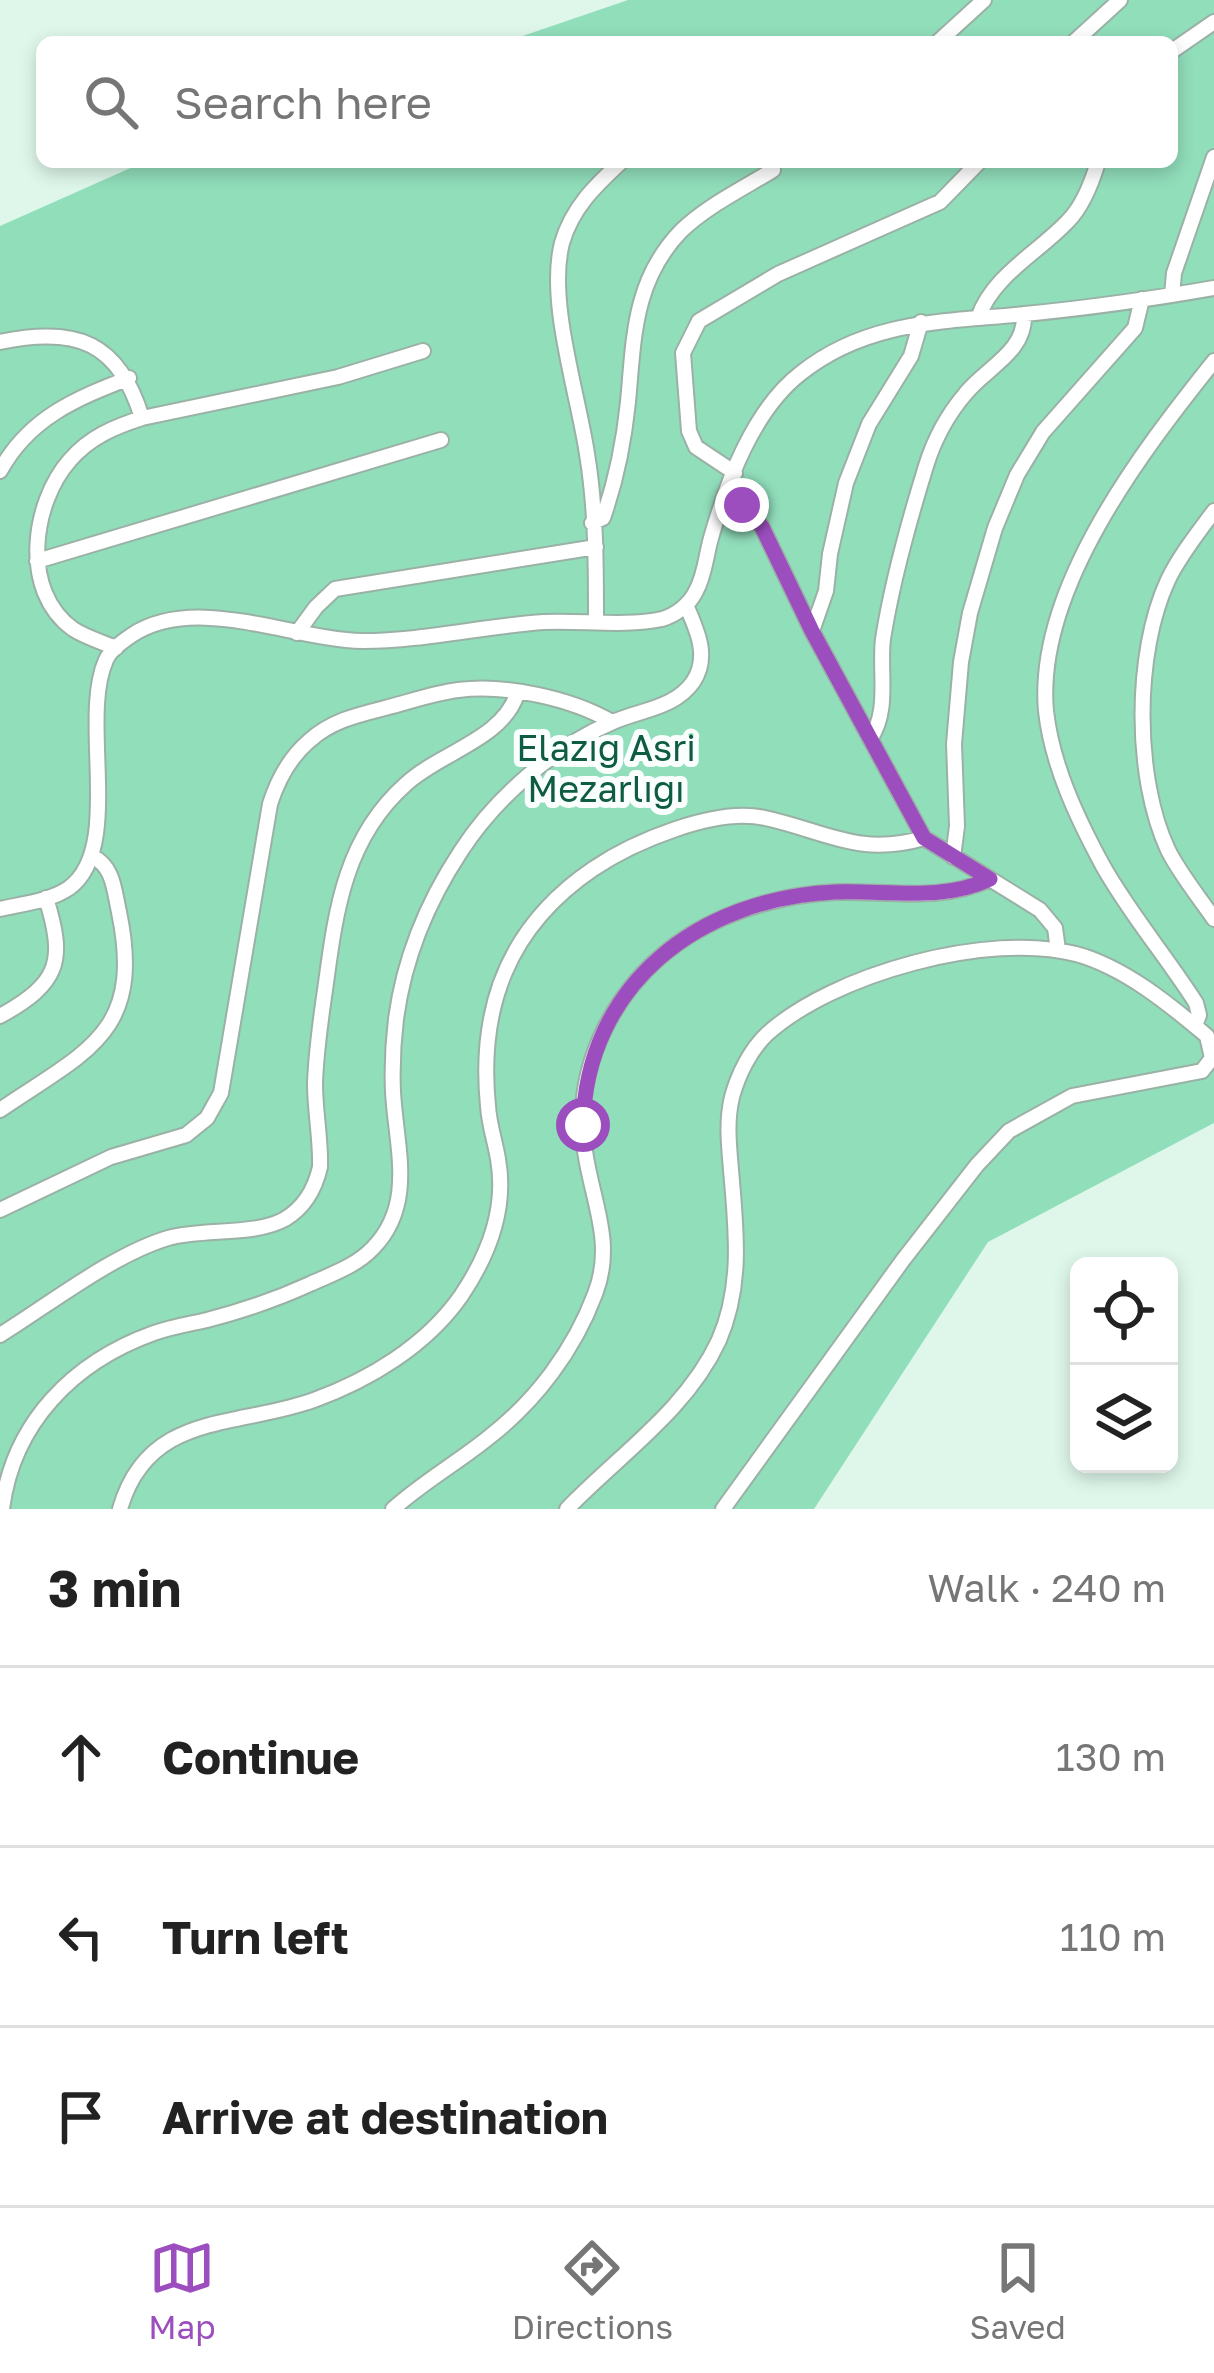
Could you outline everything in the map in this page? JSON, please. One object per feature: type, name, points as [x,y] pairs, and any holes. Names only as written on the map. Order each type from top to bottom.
[{"type":"lane","points":[[945,36],[984,0]]},
{"type":"lane","points":[[1081,36],[1120,0]]},
{"type":"lane","points":[[1178,47],[1214,22]]},
{"type":"lane","points":[[1172,295],[1174,273],[1214,157]]},
{"type":"lane","points":[[596,620],[596,547],[588,460],[559,308],[558,267],[576,209],[615,168]]},
{"type":"lane","points":[[735,473],[696,447],[688,431],[682,352],[699,321],[778,274],[940,202],[973,168]]},
{"type":"lane","points":[[978,318],[984,301],[1004,277],[1072,218],[1095,168]]},
{"type":"lane","points":[[592,523],[603,518],[615,478],[628,407],[632,332],[645,283],[685,228],[773,170]]},
{"type":"lane","points":[[0,909],[70,887],[92,856],[98,711],[106,661],[141,630],[169,621],[264,623],[297,633],[365,641],[498,626],[661,619],[686,604],[700,585],[724,500],[778,392],[854,340],[921,322],[1024,314],[1214,288]]},
{"type":"lane","points":[[953,856],[957,826],[954,744],[961,662],[983,564],[1026,459],[1043,432],[1135,328],[1142,299]]},
{"type":"lane","points":[[870,739],[880,719],[889,610],[927,462],[959,401],[1018,344],[1024,314]]},
{"type":"lane","points":[[812,631],[826,591],[836,519],[851,468],[884,395],[911,356],[921,322]]},
{"type":"lane","points":[[0,342],[33,338],[95,345],[129,379],[142,418]]},
{"type":"lane","points":[[116,648],[63,620],[46,594],[37,561],[44,509],[68,462],[99,435],[142,418],[338,377],[423,351]]},
{"type":"lane","points":[[1195,1025],[1196,1003],[1125,903],[1084,827],[1050,735],[1046,679],[1054,628],[1090,546],[1148,449],[1214,361]]},
{"type":"lane","points":[[0,471],[44,418],[80,397],[129,379]]},
{"type":"lane","points":[[37,561],[441,440]]},
{"type":"lane","points":[[724,500],[742,505],[762,527],[812,631],[924,838],[1048,918],[1058,950]]},
{"type":"lane","points":[[1214,511],[1181,556],[1158,606],[1148,651],[1144,733],[1151,792],[1169,851],[1214,920]]},
{"type":"lane","points":[[297,633],[334,590],[596,547]]},
{"type":"lane","points":[[2,1509],[8,1473],[24,1433],[80,1373],[131,1342],[246,1308],[336,1272],[364,1257],[386,1233],[403,1185],[393,1088],[397,1016],[410,958],[434,898],[466,844],[510,794],[565,750],[612,722],[675,700],[692,684],[701,648],[686,604]]},
{"type":"lane","points":[[0,1210],[94,1164],[186,1135],[207,1118],[220,1093],[270,803],[284,771],[305,743],[349,717],[477,688],[578,707],[612,722]]},
{"type":"lane","points":[[0,1335],[152,1244],[215,1229],[275,1224],[301,1207],[320,1167],[317,1048],[336,906],[349,864],[370,826],[402,786],[489,730],[512,711],[518,694]]},
{"type":"lane","points":[[120,1509],[131,1480],[173,1438],[207,1423],[284,1409],[343,1388],[412,1346],[459,1298],[488,1247],[500,1199],[486,1080],[498,992],[520,937],[566,890],[605,862],[647,841],[720,820],[759,816],[859,846],[924,838]]},
{"type":"lane","points":[[0,1110],[87,1050],[119,1007],[128,966],[125,946],[110,873],[104,862],[92,856]]},
{"type":"lane","points":[[393,1509],[514,1416],[559,1364],[589,1308],[600,1279],[604,1238],[585,1150],[584,1100],[596,1047],[609,1019],[645,970],[707,926],[776,900],[833,892],[934,893],[971,888],[990,879]]},
{"type":"lane","points":[[0,1016],[33,997],[51,975],[58,946],[46,898]]},
{"type":"lane","points":[[567,1509],[691,1387],[720,1337],[737,1263],[729,1118],[739,1075],[765,1035],[826,995],[888,970],[1005,948],[1058,950],[1115,969],[1195,1025],[1211,1042],[1211,1066],[1194,1074],[1084,1092],[1049,1106],[1010,1131],[977,1165],[903,1260],[723,1509]]},
{"type":"green space","name":"Elazığ Asri Mezarlığı","points":[[628,0],[1214,0],[1214,1123],[988,1242],[814,1509],[0,1509],[0,226],[130,168],[1178,168],[1178,36],[523,36]]},
{"type":"route","points":[[583,1125],[588,1076],[609,1019],[645,970],[694,933],[776,900],[833,892],[934,893],[971,888],[990,879],[924,838],[812,631],[762,527],[742,505]]}]
